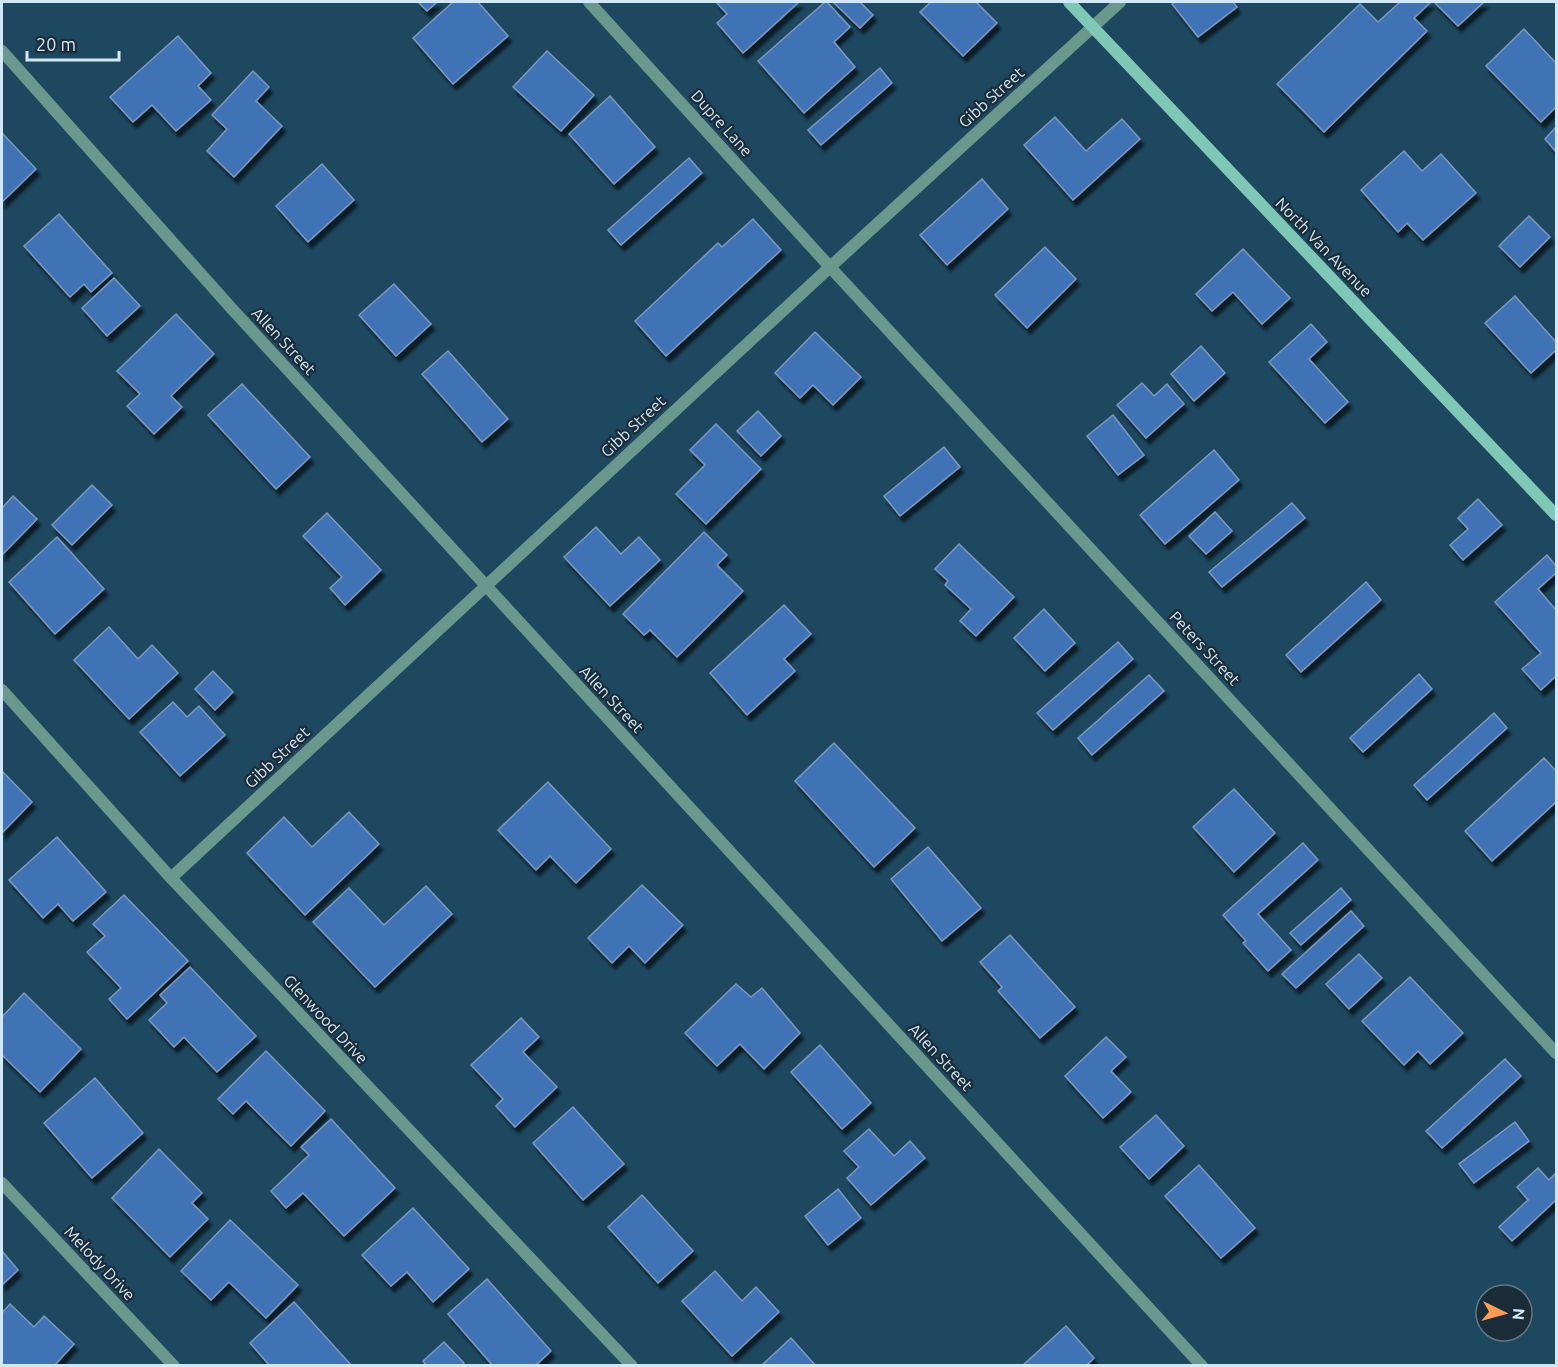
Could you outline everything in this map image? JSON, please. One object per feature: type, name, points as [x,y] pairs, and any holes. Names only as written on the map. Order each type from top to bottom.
[{"type":"main road","name":"North Van Avenue","points":[[1069,2],[1557,515]]},
{"type":"street","name":"Dupre Lane","points":[[589,2],[830,267]]},
{"type":"street","name":"Gibb Street","points":[[171,878],[830,267],[1120,2]]},
{"type":"street","name":"Allen Street","points":[[2,51],[233,310],[1202,1365]]},
{"type":"street","name":"Peters Street","points":[[830,267],[1557,1053]]},
{"type":"street","name":"Glenwood Drive","points":[[2,690],[171,878],[632,1365]]},
{"type":"street","name":"Melody Drive","points":[[2,1183],[174,1365]]},
{"type":"building","points":[[418,2],[437,2],[427,11]]},
{"type":"building","points":[[453,2],[478,2],[508,36],[453,84],[413,38]]},
{"type":"building","points":[[716,2],[799,2],[743,53],[717,23],[727,14]]},
{"type":"building","points":[[825,2],[850,27],[834,42],[855,67],[804,113],[758,61]]},
{"type":"building","points":[[833,2],[860,2],[873,15],[860,28]]},
{"type":"building","points":[[931,2],[976,2],[997,23],[963,56],[920,12]]},
{"type":"building","points":[[1175,2],[1233,2],[1237,7],[1198,37],[1172,4]]},
{"type":"building","points":[[1400,2],[1431,2],[1414,18],[1427,31],[1324,132],[1277,84],[1360,4],[1378,22]]},
{"type":"building","points":[[1434,2],[1484,2],[1458,26]]},
{"type":"building","points":[[1524,29],[1556,63],[1556,107],[1541,122],[1486,66]]},
{"type":"building","points":[[178,36],[211,73],[198,86],[211,100],[176,131],[152,105],[133,122],[110,97]]},
{"type":"building","points":[[547,51],[594,95],[561,131],[513,87]]},
{"type":"building","points":[[880,68],[892,83],[821,145],[808,130]]},
{"type":"building","points":[[253,71],[269,87],[256,101],[282,126],[234,177],[207,151],[227,129],[212,115]]},
{"type":"building","points":[[610,96],[655,147],[614,184],[569,134]]},
{"type":"building","points":[[1055,117],[1086,151],[1122,119],[1140,139],[1073,200],[1024,145]]},
{"type":"building","points":[[1556,127],[1556,152],[1545,139]]},
{"type":"building","points":[[2,133],[36,169],[2,202]]},
{"type":"building","points":[[1404,151],[1422,171],[1441,154],[1476,193],[1423,240],[1407,223],[1398,232],[1361,190]]},
{"type":"building","points":[[689,158],[702,173],[621,245],[608,230]]},
{"type":"building","points":[[322,164],[354,200],[308,242],[276,206]]},
{"type":"building","points":[[982,179],[1008,209],[947,265],[920,235]]},
{"type":"building","points":[[59,214],[112,273],[91,292],[84,284],[70,297],[24,246]]},
{"type":"building","points":[[1529,216],[1550,237],[1520,267],[1499,246]]},
{"type":"building","points":[[753,219],[781,250],[666,356],[635,321],[718,243],[722,247]]},
{"type":"building","points":[[1045,247],[1076,279],[1027,328],[995,295]]},
{"type":"building","points":[[1243,249],[1290,298],[1262,324],[1233,292],[1212,311],[1196,294]]},
{"type":"building","points":[[114,278],[140,306],[107,336],[82,308]]},
{"type":"building","points":[[394,284],[431,324],[396,356],[359,315]]},
{"type":"building","points":[[1515,296],[1556,342],[1556,350],[1531,373],[1485,323]]},
{"type":"building","points":[[176,314],[214,354],[171,396],[182,407],[154,434],[127,406],[140,394],[117,371]]},
{"type":"building","points":[[1311,324],[1327,342],[1309,359],[1348,402],[1325,423],[1269,362]]},
{"type":"building","points":[[815,332],[861,377],[833,405],[813,385],[800,398],[775,373]]},
{"type":"building","points":[[1201,346],[1225,373],[1194,401],[1171,374]]},
{"type":"building","points":[[448,351],[508,419],[482,442],[422,374]]},
{"type":"building","points":[[1142,383],[1154,396],[1167,384],[1184,404],[1146,438],[1117,405]]},
{"type":"building","points":[[242,384],[310,457],[276,489],[208,415]]},
{"type":"building","points":[[758,411],[781,436],[761,456],[737,431]]},
{"type":"building","points":[[1113,415],[1144,455],[1118,475],[1087,436]]},
{"type":"building","points":[[716,424],[761,469],[706,524],[676,494],[705,465],[690,450]]},
{"type":"building","points":[[944,447],[960,467],[900,516],[884,496]]},
{"type":"building","points":[[1214,450],[1239,480],[1165,544],[1140,515]]},
{"type":"building","points":[[92,485],[112,505],[72,545],[52,525]]},
{"type":"building","points":[[13,496],[37,519],[2,555],[2,505],[3,507]]},
{"type":"building","points":[[1478,499],[1502,525],[1463,560],[1450,545],[1468,529],[1458,518]]},
{"type":"building","points":[[1292,503],[1305,518],[1222,587],[1209,572]]},
{"type":"building","points":[[1215,512],[1232,531],[1206,554],[1189,536]]},
{"type":"building","points":[[327,513],[381,570],[345,605],[330,588],[342,577],[303,536]]},
{"type":"building","points":[[596,527],[621,554],[639,537],[660,560],[610,606],[564,557]]},
{"type":"building","points":[[704,532],[727,555],[717,565],[743,591],[677,657],[650,630],[644,635],[623,614]]},
{"type":"building","points":[[57,537],[104,589],[55,634],[9,582]]},
{"type":"building","points":[[959,544],[1014,597],[976,636],[960,621],[971,609],[945,585],[948,581],[935,569]]},
{"type":"building","points":[[1547,555],[1556,566],[1556,573],[1538,589],[1556,610],[1556,676],[1541,690],[1522,669],[1541,653],[1495,602]]},
{"type":"building","points":[[1366,582],[1381,600],[1301,672],[1286,655]]},
{"type":"building","points":[[784,605],[811,634],[784,659],[795,671],[747,715],[710,673]]},
{"type":"building","points":[[1044,609],[1075,643],[1045,671],[1014,638]]},
{"type":"building","points":[[109,627],[138,659],[152,645],[178,673],[129,719],[74,660]]},
{"type":"building","points":[[1118,642],[1133,659],[1053,730],[1037,713]]},
{"type":"building","points":[[213,671],[233,692],[215,710],[195,689]]},
{"type":"building","points":[[1419,674],[1432,689],[1363,752],[1350,738]]},
{"type":"building","points":[[1149,675],[1164,691],[1092,755],[1078,738]]},
{"type":"building","points":[[173,702],[187,717],[199,706],[225,735],[180,776],[140,732]]},
{"type":"building","points":[[1494,713],[1507,728],[1427,800],[1414,785]]},
{"type":"building","points":[[834,743],[915,828],[874,867],[795,781]]},
{"type":"building","points":[[1544,758],[1556,771],[1556,802],[1492,861],[1465,831]]},
{"type":"building","points":[[2,771],[32,802],[2,833]]},
{"type":"building","points":[[548,782],[611,849],[576,883],[550,856],[536,870],[498,830]]},
{"type":"building","points":[[1234,789],[1275,833],[1234,872],[1193,827]]},
{"type":"building","points":[[349,812],[379,844],[305,915],[247,853],[284,817],[312,847]]},
{"type":"building","points":[[57,837],[106,892],[73,921],[58,904],[43,918],[9,880]]},
{"type":"building","points":[[1303,843],[1318,860],[1258,914],[1291,950],[1268,971],[1243,943],[1246,941],[1223,915]]},
{"type":"building","points":[[928,847],[981,908],[942,941],[891,879]]},
{"type":"building","points":[[642,885],[683,925],[645,963],[629,946],[612,963],[588,938]]},
{"type":"building","points":[[426,886],[452,914],[375,987],[313,922],[349,888],[384,925]]},
{"type":"building","points":[[1341,888],[1351,900],[1301,945],[1290,933]]},
{"type":"building","points":[[124,895],[188,961],[127,1019],[109,999],[121,988],[87,952],[105,936],[93,924]]},
{"type":"building","points":[[1351,911],[1364,926],[1296,988],[1282,974]]},
{"type":"building","points":[[1010,935],[1075,1007],[1040,1038],[998,991],[1002,987],[980,962]]},
{"type":"building","points":[[1359,954],[1382,978],[1349,1009],[1326,984]]},
{"type":"building","points":[[190,967],[256,1036],[217,1072],[184,1037],[174,1047],[149,1020],[167,1003],[160,995]]},
{"type":"building","points":[[1410,977],[1463,1033],[1430,1064],[1418,1051],[1404,1065],[1362,1021]]},
{"type":"building","points":[[736,984],[751,997],[762,988],[800,1033],[764,1069],[740,1044],[717,1066],[685,1033]]},
{"type":"building","points":[[24,993],[81,1049],[40,1092],[2,1055],[2,1017]]},
{"type":"building","points":[[521,1018],[539,1037],[523,1052],[557,1087],[515,1127],[496,1106],[503,1099],[471,1065]]},
{"type":"building","points":[[1106,1037],[1126,1057],[1111,1071],[1131,1092],[1103,1118],[1065,1076]]},
{"type":"building","points":[[820,1045],[871,1103],[842,1129],[791,1072]]},
{"type":"building","points":[[266,1051],[325,1111],[291,1146],[246,1101],[233,1114],[218,1099]]},
{"type":"building","points":[[1505,1059],[1521,1076],[1442,1148],[1426,1131]]},
{"type":"building","points":[[95,1078],[143,1133],[92,1178],[44,1123]]},
{"type":"building","points":[[573,1107],[624,1164],[583,1200],[533,1143]]},
{"type":"building","points":[[1156,1115],[1184,1146],[1149,1179],[1120,1147]]},
{"type":"building","points":[[331,1119],[395,1188],[344,1236],[303,1193],[286,1208],[271,1191],[309,1155],[301,1147]]},
{"type":"building","points":[[1515,1122],[1529,1141],[1474,1183],[1459,1164]]},
{"type":"building","points":[[869,1129],[894,1156],[910,1141],[925,1158],[871,1205],[847,1178],[859,1167],[844,1151]]},
{"type":"building","points":[[159,1149],[202,1193],[192,1203],[208,1219],[170,1257],[112,1198]]},
{"type":"building","points":[[1199,1165],[1255,1228],[1221,1258],[1165,1196]]},
{"type":"building","points":[[1538,1168],[1549,1180],[1556,1173],[1556,1200],[1512,1241],[1499,1227],[1528,1200],[1517,1187]]},
{"type":"building","points":[[838,1189],[861,1218],[828,1245],[805,1216]]},
{"type":"building","points":[[642,1195],[693,1251],[658,1283],[608,1227]]},
{"type":"building","points":[[413,1208],[469,1269],[433,1302],[407,1272],[391,1286],[362,1255]]},
{"type":"building","points":[[230,1220],[298,1285],[266,1318],[229,1282],[211,1300],[181,1271]]},
{"type":"building","points":[[2,1251],[18,1270],[2,1285]]},
{"type":"building","points":[[715,1271],[742,1301],[756,1287],[779,1312],[732,1356],[682,1301]]},
{"type":"building","points":[[487,1279],[551,1351],[535,1366],[493,1366],[448,1314]]},
{"type":"building","points":[[294,1302],[352,1366],[270,1366],[250,1343]]},
{"type":"building","points":[[10,1304],[34,1327],[44,1316],[74,1344],[54,1366],[2,1366],[2,1313]]},
{"type":"building","points":[[1066,1326],[1094,1358],[1086,1366],[1022,1366]]},
{"type":"building","points":[[791,1338],[816,1366],[761,1366]]},
{"type":"building","points":[[444,1342],[464,1363],[461,1366],[427,1366],[423,1361]]}]
